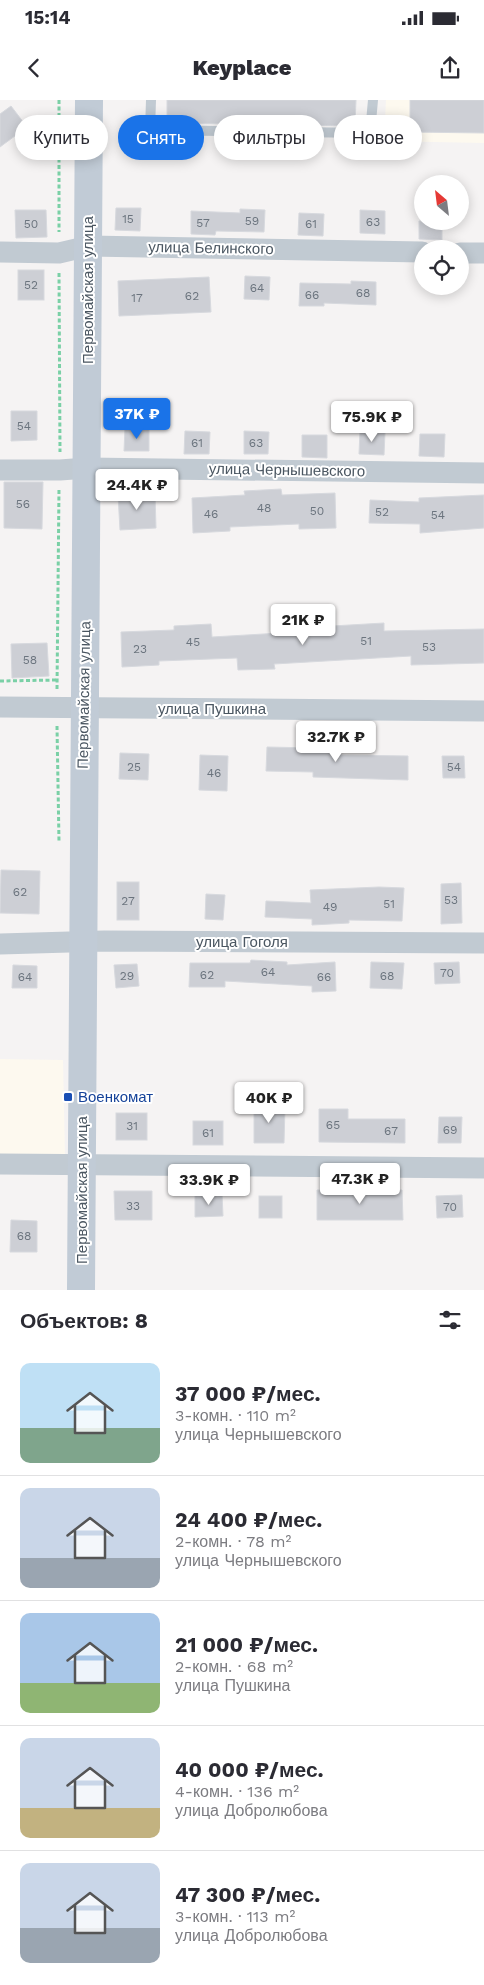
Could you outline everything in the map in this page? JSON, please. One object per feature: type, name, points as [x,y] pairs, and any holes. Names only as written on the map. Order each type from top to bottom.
[{"type":"street","name":"Первомайская улица","points":[[81,1290],[89,100]]},
{"type":"street","name":"улица Белинского","points":[[0,252],[59,253],[89,246],[414,252]]},
{"type":"street","points":[[469,253],[484,254]]},
{"type":"street","name":"улица Чернышевского","points":[[0,470],[87,468],[484,473]]},
{"type":"street","name":"улица Пушкина","points":[[0,707],[484,711]]},
{"type":"street","name":"улица Гоголя","points":[[0,944],[83,942],[484,943]]},
{"type":"street","points":[[0,1164],[484,1168]]},
{"type":"lane","points":[[151,100],[150,130],[370,133],[373,100]]},
{"type":"path","points":[[0,681],[57,680]]},
{"type":"shaded area","points":[[386,100],[484,100],[484,143],[422,142],[422,115],[385,115]]},
{"type":"shaded area","points":[[0,1059],[63,1060],[65,1157],[0,1156]]},
{"type":"building","points":[[167,100],[356,100],[355,115],[334,115],[334,126],[324,126],[324,115],[214,115],[214,124],[204,124],[204,115],[167,115]]},
{"type":"building","points":[[410,100],[484,100],[484,133],[422,132],[422,115],[410,115]]},
{"type":"building","points":[[11,106],[18,115],[15,115],[15,136],[0,147],[0,114]]},
{"type":"building","points":[[116,208],[141,208],[140,231],[115,230]]},
{"type":"building","points":[[240,209],[265,210],[264,232],[216,231],[215,235],[191,234],[191,211],[240,213]]},
{"type":"building","points":[[15,210],[46,210],[47,237],[16,238]]},
{"type":"building","points":[[360,210],[385,211],[385,234],[360,233]]},
{"type":"building","points":[[299,213],[324,214],[323,236],[298,235]]},
{"type":"building","points":[[419,230],[442,230],[442,240],[419,239]]},
{"type":"building","points":[[18,270],[44,270],[44,300],[18,300]]},
{"type":"building","points":[[245,276],[270,277],[269,300],[244,299]]},
{"type":"building","points":[[209,277],[211,312],[119,316],[118,281]]},
{"type":"building","points":[[351,281],[376,282],[376,305],[324,303],[324,306],[299,306],[300,283],[351,284]]},
{"type":"building","points":[[11,411],[37,411],[37,440],[11,441]]},
{"type":"building","points":[[125,428],[149,429],[149,451],[124,451]]},
{"type":"building","points":[[185,431],[210,432],[209,454],[184,454]]},
{"type":"building","points":[[244,431],[269,432],[268,454],[244,454]]},
{"type":"building","points":[[360,431],[385,432],[384,455],[359,454]]},
{"type":"building","points":[[420,434],[445,434],[444,457],[419,456]]},
{"type":"building","points":[[302,435],[327,435],[327,458],[302,457]]},
{"type":"building","points":[[4,482],[43,482],[42,529],[4,528]]},
{"type":"building","points":[[281,489],[282,495],[335,493],[336,528],[299,529],[299,524],[230,527],[230,531],[193,533],[192,498],[245,495],[244,491]]},
{"type":"building","points":[[155,493],[156,528],[120,530],[118,495]]},
{"type":"building","points":[[484,495],[484,528],[420,533],[420,524],[369,523],[370,500],[419,502],[419,498]]},
{"type":"building","points":[[384,623],[384,631],[484,629],[484,663],[411,665],[411,656],[274,664],[275,669],[238,670],[237,658],[159,661],[159,665],[122,667],[121,632],[174,630],[174,626],[211,624],[212,637],[298,632],[298,628]]},
{"type":"building","points":[[47,643],[49,676],[12,678],[11,644]]},
{"type":"building","points":[[313,744],[341,744],[341,755],[408,756],[408,780],[313,777],[313,772],[266,771],[267,747],[313,748]]},
{"type":"building","points":[[120,753],[149,754],[148,780],[119,779]]},
{"type":"building","points":[[200,755],[228,756],[227,791],[199,790]]},
{"type":"building","points":[[442,756],[464,756],[465,778],[443,778]]},
{"type":"building","points":[[1,870],[40,871],[39,914],[0,913]]},
{"type":"building","points":[[117,882],[139,882],[139,920],[117,920]]},
{"type":"building","points":[[461,883],[462,923],[441,924],[441,884]]},
{"type":"building","points":[[379,887],[404,888],[402,921],[349,920],[349,923],[312,925],[312,919],[265,917],[266,901],[311,903],[310,890]]},
{"type":"building","points":[[206,894],[225,895],[223,920],[205,919]]},
{"type":"building","points":[[251,960],[287,962],[287,965],[335,962],[336,991],[312,992],[312,986],[225,981],[225,987],[189,987],[190,963],[250,963]]},
{"type":"building","points":[[371,962],[404,963],[402,989],[370,988]]},
{"type":"building","points":[[459,962],[460,983],[435,984],[434,963]]},
{"type":"building","points":[[137,964],[139,986],[116,988],[114,965]]},
{"type":"building","points":[[13,965],[37,966],[37,988],[12,988]]},
{"type":"building","points":[[254,1106],[285,1106],[284,1143],[254,1143]]},
{"type":"building","points":[[319,1109],[348,1109],[348,1119],[405,1119],[405,1143],[319,1142]]},
{"type":"building","points":[[116,1113],[147,1113],[147,1140],[116,1140]]},
{"type":"building","points":[[439,1117],[462,1117],[461,1143],[438,1143]]},
{"type":"building","points":[[193,1121],[223,1121],[223,1145],[193,1145]]},
{"type":"building","points":[[317,1190],[402,1190],[403,1220],[317,1220]]},
{"type":"building","points":[[114,1191],[152,1191],[152,1220],[115,1220]]},
{"type":"building","points":[[222,1194],[223,1216],[195,1217],[195,1195]]},
{"type":"building","points":[[462,1195],[463,1217],[437,1218],[436,1196]]},
{"type":"building","points":[[259,1196],[282,1196],[282,1218],[259,1218]]},
{"type":"building","points":[[11,1220],[37,1221],[37,1252],[10,1252]]},
{"type":"place","name":"Военкомат","points":[[68,1097]]}]
